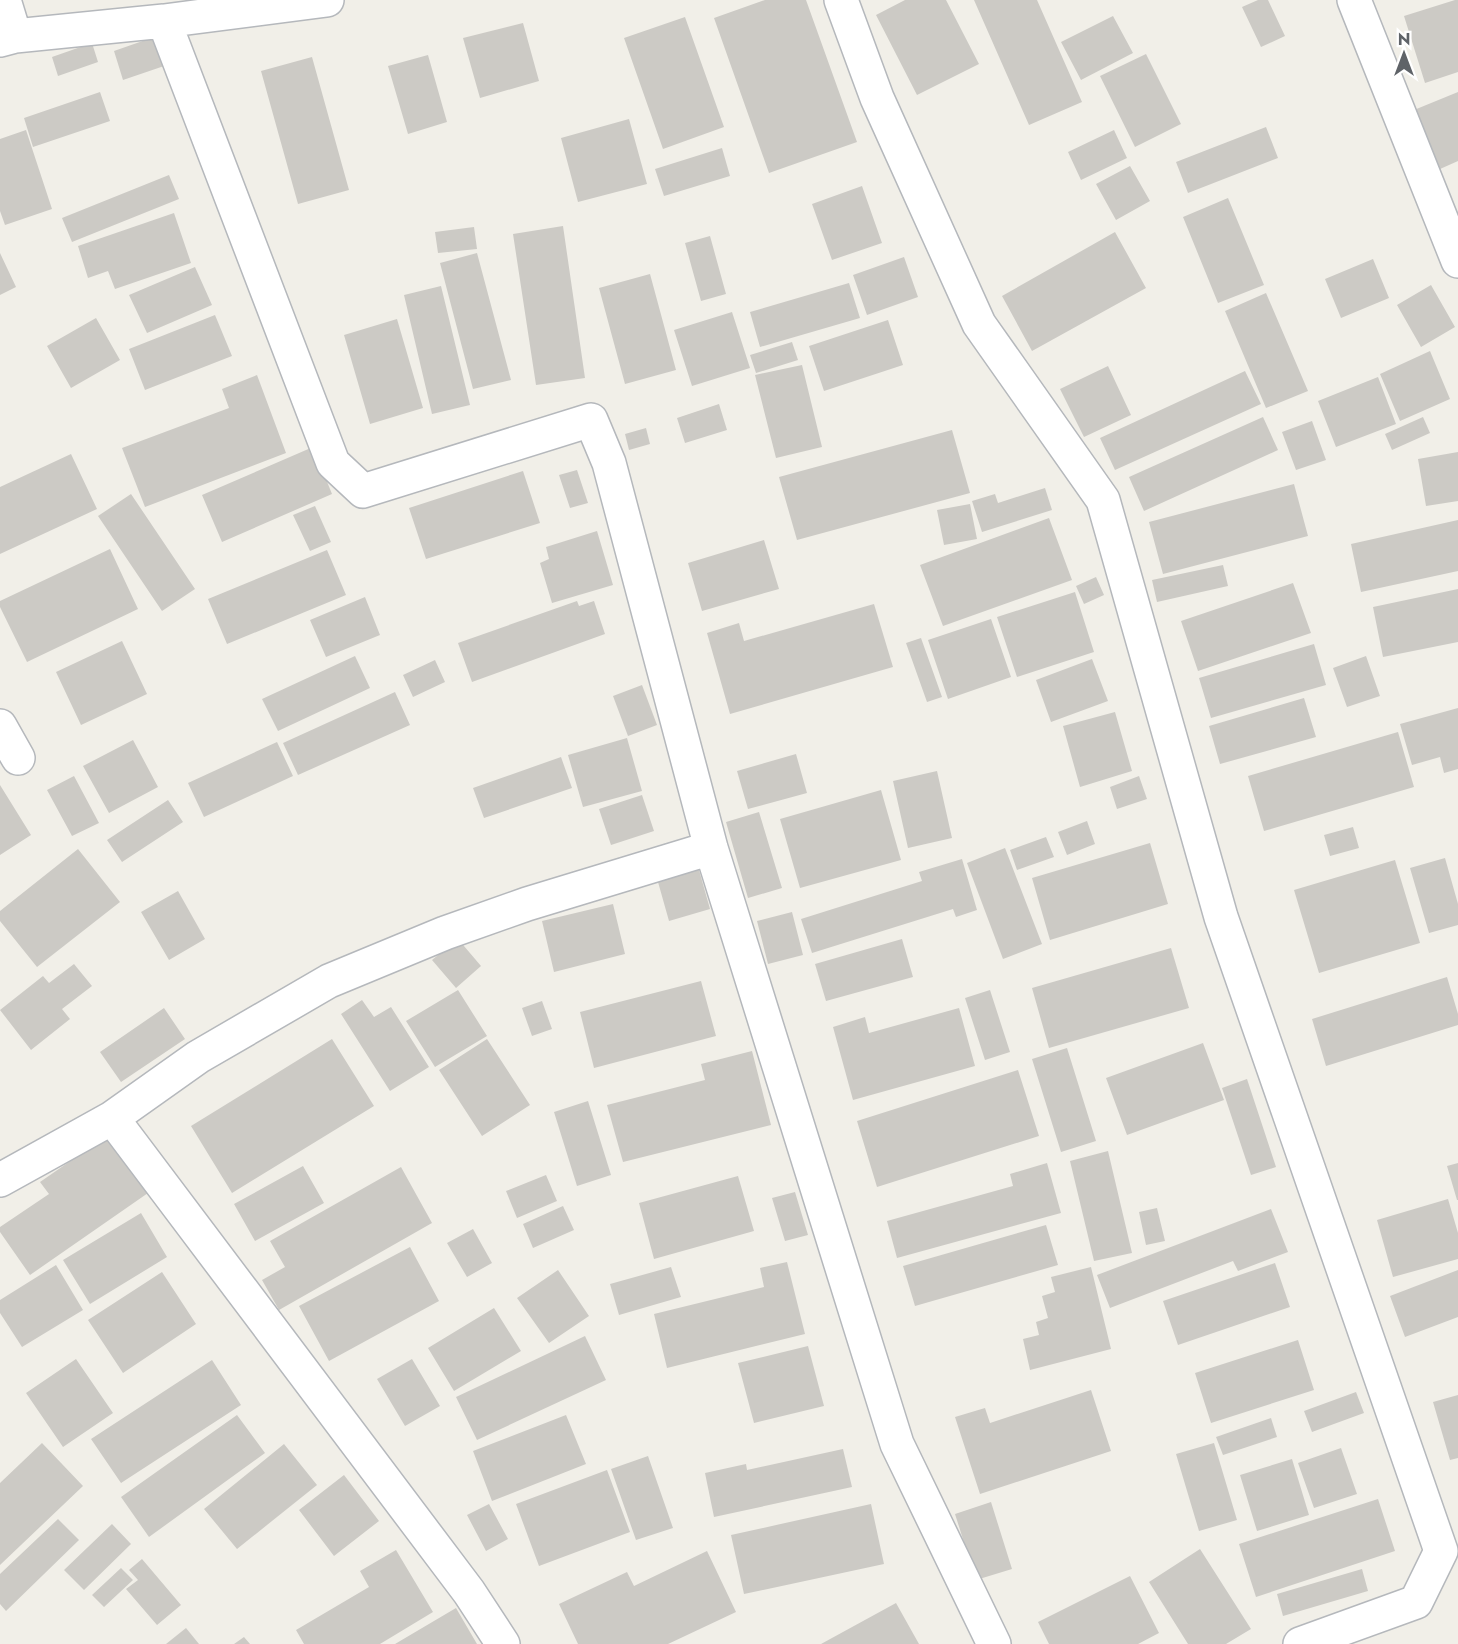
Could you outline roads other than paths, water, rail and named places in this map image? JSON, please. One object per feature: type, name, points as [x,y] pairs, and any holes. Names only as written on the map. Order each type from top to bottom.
[{"type":"street","points":[[4,0],[8,38],[327,0]]},
{"type":"street","points":[[841,0],[877,98],[979,324],[1102,500],[1221,917],[1441,1551],[1416,1602],[1300,1644]]},
{"type":"street","points":[[1354,0],[1458,261]]},
{"type":"street","points":[[164,21],[333,463],[363,491],[591,420],[609,463],[711,849],[897,1444],[994,1644]]},
{"type":"street","points":[[0,726],[18,758]]},
{"type":"street","points":[[0,1180],[112,1118],[198,1057],[329,981],[445,933],[527,903],[711,849]]},
{"type":"street","points":[[112,1118],[469,1592],[503,1644]]}]
